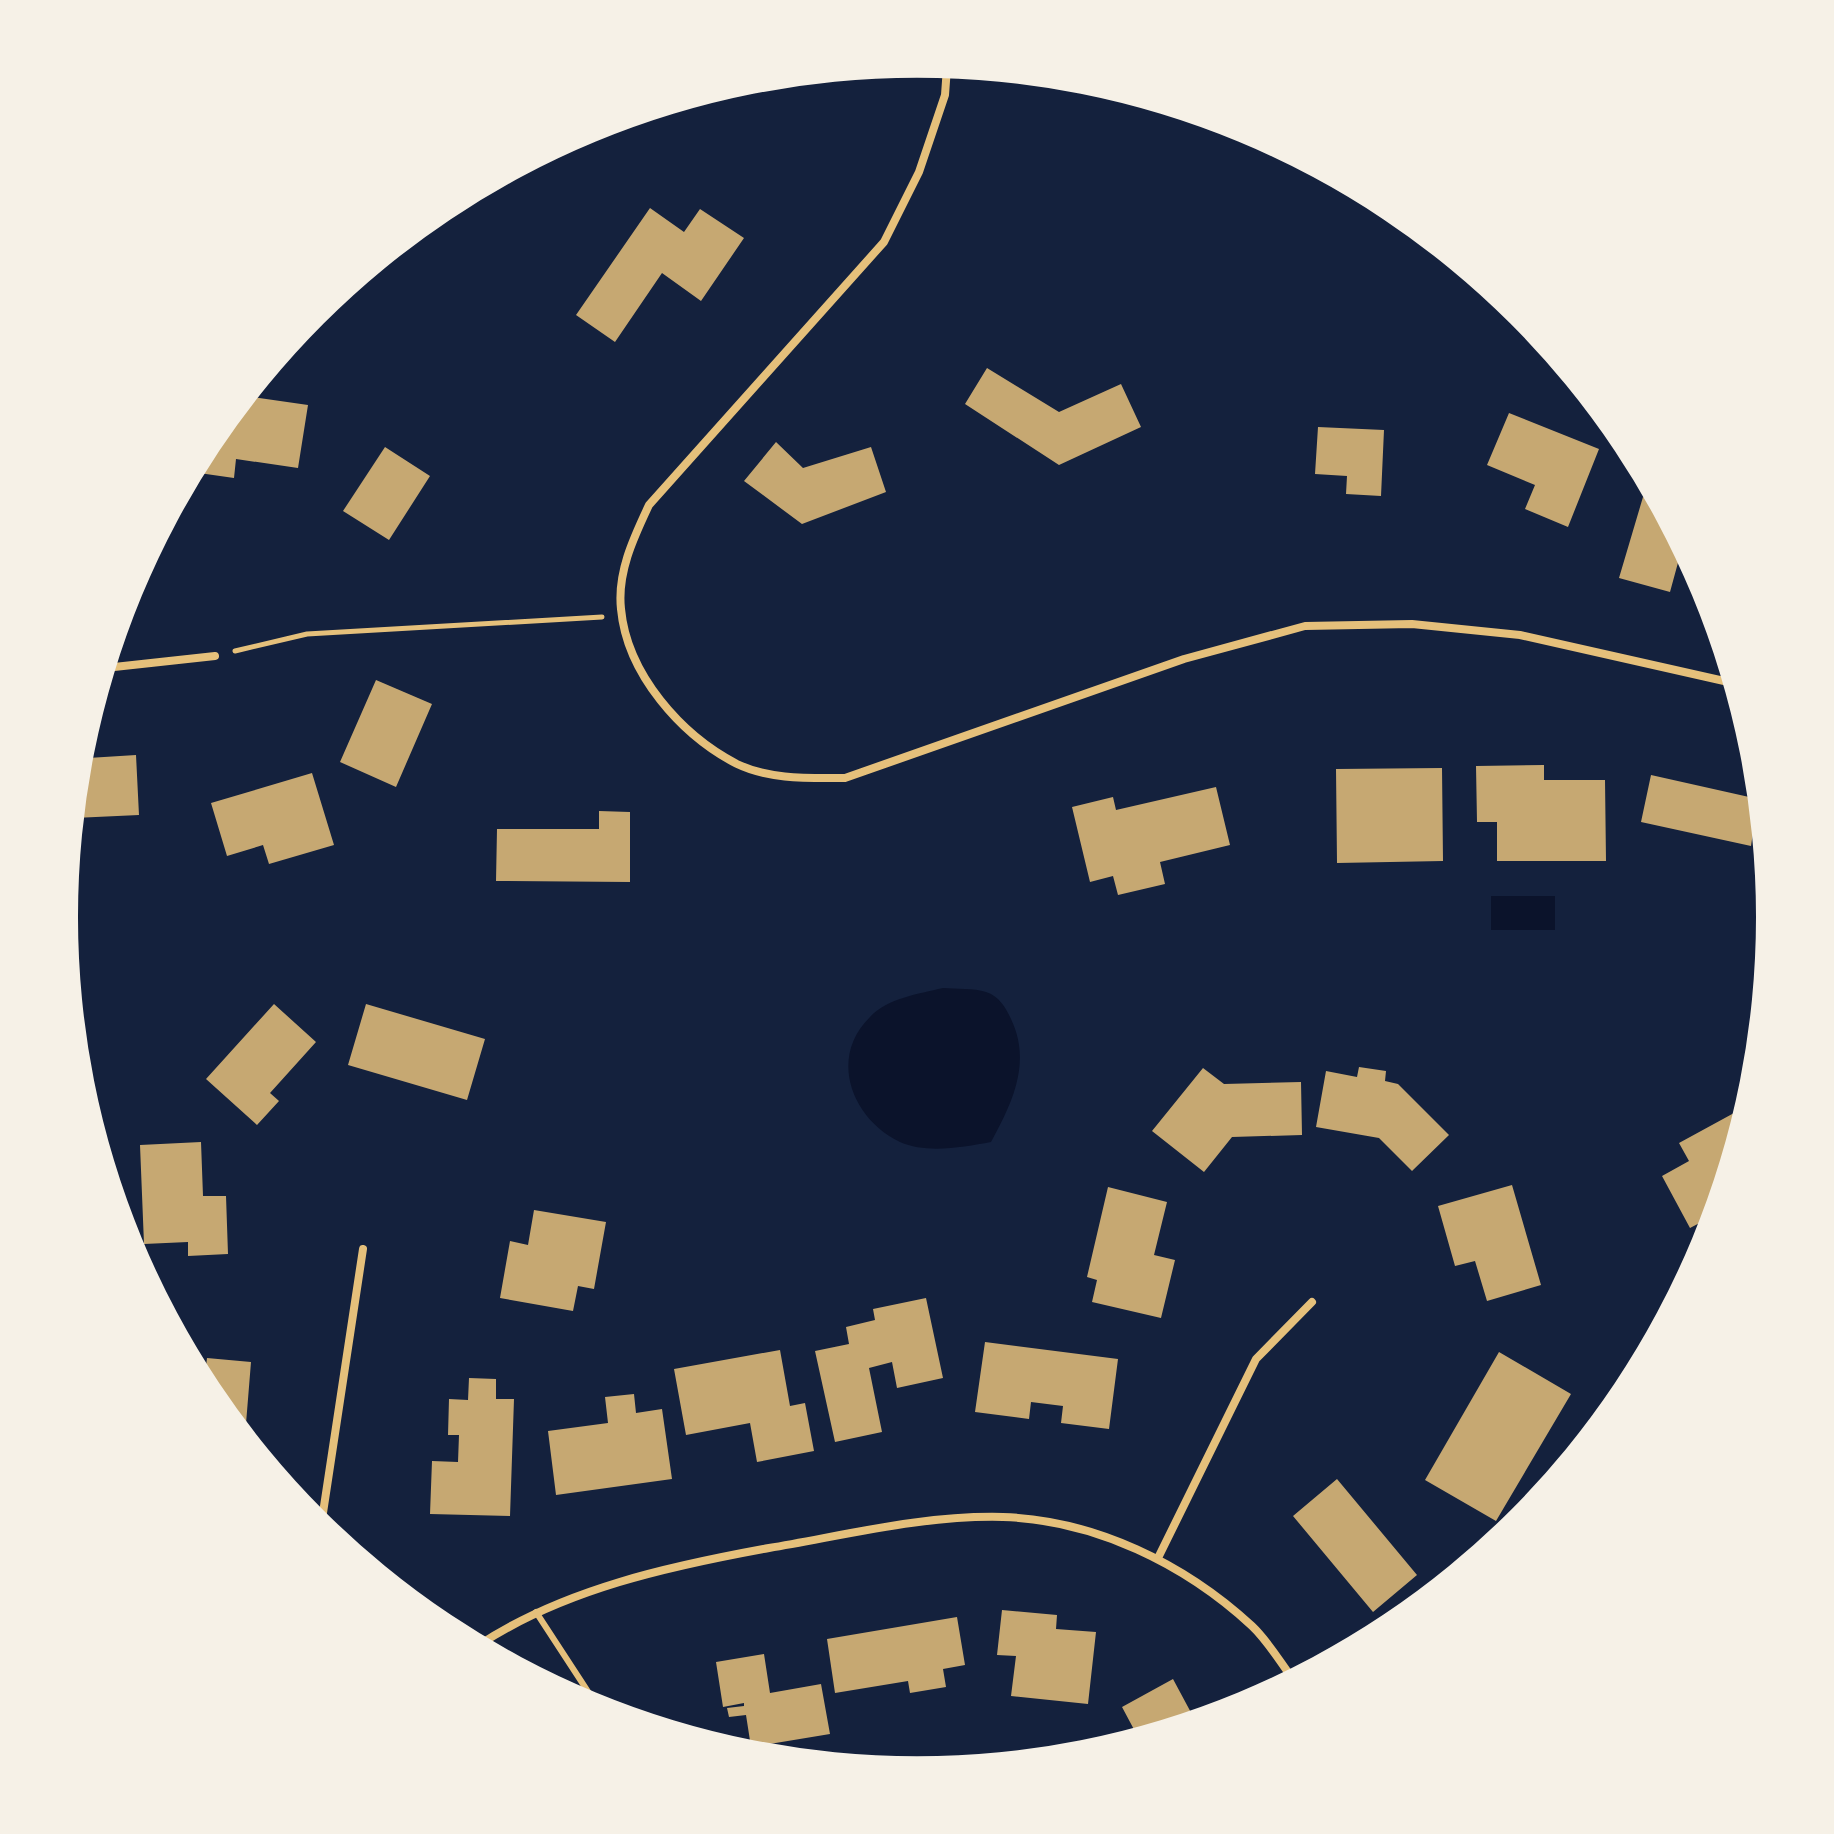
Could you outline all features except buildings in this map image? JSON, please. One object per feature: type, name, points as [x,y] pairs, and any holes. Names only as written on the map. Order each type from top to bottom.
[{"type":"street","points":[[946,79],[945,95],[919,172],[884,242],[649,505],[627,554],[620,608],[632,653],[655,695],[694,735],[739,765],[790,778],[845,778],[1184,659],[1305,626],[1412,624],[1520,635],[1721,680]]},
{"type":"street","points":[[117,667],[215,656]]},
{"type":"street","points":[[324,1509],[363,1249]]},
{"type":"street","points":[[1158,1558],[1256,1359],[1312,1302]]},
{"type":"street","points":[[489,1639],[536,1612],[631,1580],[730,1556],[910,1523],[1003,1517],[1057,1525],[1158,1558],[1199,1583],[1254,1628],[1286,1670]]},
{"type":"lane","points":[[536,1612],[585,1687]]},
{"type":"path","points":[[215,656],[307,634],[597,619],[620,608]]},
{"type":"water","points":[[1491,896],[1555,896],[1555,930],[1491,930]]},
{"type":"water","points":[[943,988],[986,992],[1002,1003],[1017,1035],[1019,1067],[1012,1098],[991,1142],[922,1148],[900,1142],[869,1119],[851,1086],[848,1069],[850,1051],[857,1033],[885,1005]]}]
